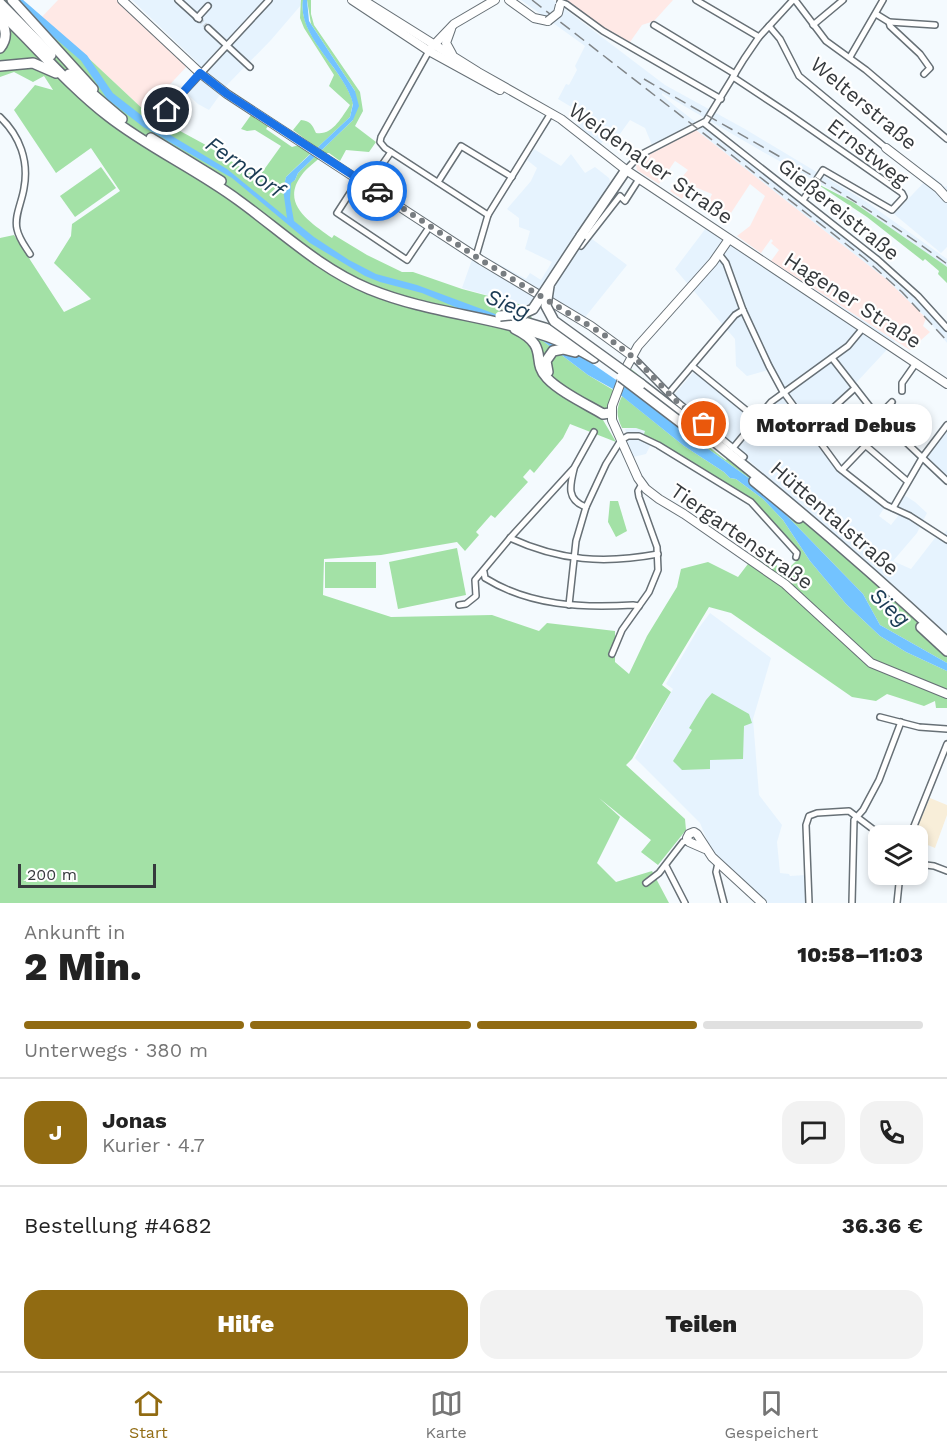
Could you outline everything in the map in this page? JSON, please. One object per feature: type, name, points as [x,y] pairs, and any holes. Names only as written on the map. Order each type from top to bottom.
[{"type":"highway","points":[[12,0],[110,110]]},
{"type":"highway","name":"Hüttentalstraße","points":[[0,3],[70,74],[110,110],[142,133],[234,189],[319,254],[350,273],[402,294],[498,318]]},
{"type":"highway","name":"Hüttentalstraße","points":[[0,12],[65,79],[122,127],[224,190],[315,259],[338,273],[367,288],[400,300],[545,328],[641,384],[783,496],[947,642]]},
{"type":"highway","points":[[0,18],[6,33],[2,45]]},
{"type":"highway","points":[[0,66],[33,63],[65,79]]},
{"type":"highway","points":[[498,318],[530,312],[626,170]]},
{"type":"highway","points":[[549,286],[546,306],[551,318],[593,354]]},
{"type":"highway","points":[[498,318],[532,340],[543,359],[544,374],[553,383],[603,414],[610,413]]},
{"type":"highway","points":[[543,359],[559,349],[593,354]]},
{"type":"highway","name":"Hüttentalstraße","points":[[593,354],[797,516],[947,651]]},
{"type":"street","points":[[122,0],[200,73],[227,94],[476,256],[603,334],[632,356],[675,400],[744,457]]},
{"type":"street","points":[[179,0],[190,14],[198,19],[208,6]]},
{"type":"street","points":[[173,120],[167,114],[167,110],[269,0]]},
{"type":"street","name":"Weidenauer Straße","points":[[352,0],[476,75],[550,113],[577,130],[626,170],[740,247]]},
{"type":"street","name":"Weidenauer Straße","points":[[363,0],[431,48],[454,57],[476,75]]},
{"type":"street","points":[[488,215],[385,148],[380,142],[431,48],[454,24],[495,0]]},
{"type":"street","points":[[509,0],[534,18],[548,21],[558,13],[559,2],[572,8],[603,31],[721,99]]},
{"type":"street","points":[[696,0],[759,37]]},
{"type":"street","points":[[626,170],[640,155],[704,123],[759,37],[792,0],[826,41],[850,57],[947,139]]},
{"type":"street","points":[[813,25],[843,0]]},
{"type":"street","points":[[850,57],[883,0]]},
{"type":"street","points":[[876,14],[889,22],[934,25]]},
{"type":"street","points":[[889,22],[890,26],[925,60],[930,68],[924,74]]},
{"type":"street","points":[[454,24],[447,43],[454,57]]},
{"type":"street","points":[[654,25],[734,75]]},
{"type":"street","name":"Welterstraße","points":[[769,26],[780,39],[799,76],[936,185],[947,198]]},
{"type":"street","points":[[208,28],[250,67]]},
{"type":"street","name":"Ernstweg","points":[[734,75],[902,193],[904,197],[892,210],[823,170],[803,200]]},
{"type":"street","points":[[476,256],[488,215],[550,113]]},
{"type":"street","points":[[0,117],[18,139],[24,157],[24,188],[16,227],[19,237],[30,254]]},
{"type":"street","name":"Gießereistraße","points":[[704,123],[878,260],[918,296],[947,328]]},
{"type":"street","points":[[438,182],[461,146],[512,177]]},
{"type":"street","points":[[368,185],[391,152]]},
{"type":"street","points":[[359,179],[337,213],[407,260],[430,226]]},
{"type":"street","points":[[541,296],[574,240],[581,246],[613,202],[620,196],[625,201],[639,179]]},
{"type":"street","points":[[610,413],[632,356],[648,334],[719,254],[729,239]]},
{"type":"street","name":"Hagener Straße","points":[[740,247],[947,384]]},
{"type":"street","points":[[719,254],[726,263],[743,310],[769,366],[784,392],[842,470],[886,505],[947,540]]},
{"type":"street","points":[[669,393],[735,315],[743,310]]},
{"type":"street","points":[[733,448],[771,402],[848,346],[863,328]]},
{"type":"street","points":[[832,358],[878,416],[947,481]]},
{"type":"street","points":[[902,391],[902,383],[916,363]]},
{"type":"street","points":[[692,366],[757,419]]},
{"type":"street","points":[[810,429],[855,388]]},
{"type":"street","points":[[878,416],[892,402]]},
{"type":"street","name":"Tiergartenstraße","points":[[610,413],[642,484],[659,499],[785,584],[871,663],[947,694]]},
{"type":"street","points":[[842,470],[886,424]]},
{"type":"street","points":[[893,508],[907,481],[947,425]]},
{"type":"street","points":[[459,605],[466,604],[476,596],[475,580],[574,468],[594,432]]},
{"type":"street","points":[[569,605],[578,533],[586,507],[597,480],[621,440],[634,435],[646,439],[751,502],[797,553],[796,557]]},
{"type":"street","points":[[865,445],[907,481]]},
{"type":"street","points":[[574,468],[570,490],[572,497],[580,505],[586,507]]},
{"type":"street","points":[[612,654],[622,630],[653,585],[658,570],[658,554],[639,497],[638,491],[642,484]]},
{"type":"street","points":[[510,538],[540,551],[574,559],[601,560],[658,554]]},
{"type":"street","points":[[484,570],[485,578],[507,590],[529,597],[586,607],[633,604],[639,606]]},
{"type":"street","points":[[880,717],[919,727],[947,729]]},
{"type":"street","points":[[852,903],[854,820],[863,810],[879,780],[900,722]]},
{"type":"street","points":[[914,825],[947,744]]},
{"type":"street","points":[[810,903],[808,818],[817,813],[849,812],[868,825]]},
{"type":"street","points":[[646,883],[655,878],[666,866],[683,842],[687,841],[689,834],[696,833],[705,849],[718,863],[762,903]]},
{"type":"street","points":[[718,863],[716,872],[724,903]]},
{"type":"street","points":[[928,865],[946,868]]},
{"type":"street","points":[[666,866],[686,903]]},
{"type":"street","points":[[897,903],[899,885]]},
{"type":"shaded area","points":[[58,0],[118,0],[188,65],[148,108],[147,113],[82,52],[41,18]]},
{"type":"shaded area","points":[[132,0],[301,0],[301,5],[227,85],[209,110],[186,93],[200,76],[192,69],[198,63]]},
{"type":"shaded area","points":[[521,0],[553,0],[665,85],[745,129],[865,201],[947,259],[947,267],[853,202],[662,93],[676,107],[852,242],[932,315],[947,333],[947,343],[926,318],[886,279],[690,125],[652,145],[645,128],[630,120],[617,138],[609,133],[600,145],[577,125],[583,114],[558,99],[577,70],[575,66],[585,46]]},
{"type":"shaded area","points":[[567,0],[673,0],[654,21],[642,25],[630,42],[597,24]]},
{"type":"shaded area","points":[[696,130],[886,279],[926,318],[923,326],[930,332],[920,341],[918,340],[910,350],[771,261],[779,250],[771,243],[773,241],[771,239],[761,253],[737,236],[750,226],[765,196],[750,184],[729,216],[709,201],[712,194],[690,185],[682,199],[670,191],[688,170],[675,161],[659,184],[637,170],[636,165],[643,158]]},
{"type":"shaded area","points":[[534,149],[561,166],[571,154],[585,173],[595,167],[609,178],[616,199],[588,236],[627,265],[586,316],[582,326],[554,308],[552,311],[543,305],[526,306],[462,288],[475,251],[526,279],[530,273],[541,280],[552,262],[525,249],[530,231],[519,227],[519,218],[507,209],[531,181],[537,168],[527,160]]},
{"type":"shaded area","points":[[931,175],[945,187],[947,186],[947,247],[941,253],[894,214]]},
{"type":"shaded area","points":[[706,228],[771,261],[895,341],[813,429],[839,468],[886,505],[879,516],[891,525],[898,516],[904,495],[927,513],[917,533],[893,561],[911,569],[935,538],[942,537],[947,530],[947,634],[674,395],[697,368],[756,418],[782,393],[768,370],[747,376],[736,366],[735,339],[675,269]]},
{"type":"shaded area","points":[[947,426],[947,481],[922,458]]},
{"type":"shaded area","points":[[636,428],[646,431],[652,442],[646,454],[629,458],[621,440],[628,436],[625,429]]},
{"type":"shaded area","points":[[710,613],[771,658],[753,719],[759,795],[782,825],[777,842],[780,873],[790,876],[806,875],[806,903],[766,903],[712,852],[700,823],[635,758],[673,689],[666,684]]},
{"type":"shaded area","points":[[930,798],[947,805],[947,815],[935,848],[928,845],[928,825],[918,825]]},
{"type":"green space","points":[[0,0],[19,0],[82,52],[147,113],[204,144],[258,178],[281,146],[255,130],[241,129],[251,115],[268,126],[266,129],[292,147],[299,145],[311,153],[286,177],[284,189],[290,190],[291,182],[295,180],[298,173],[353,120],[355,91],[311,24],[307,0],[311,0],[314,25],[360,92],[363,111],[355,126],[376,142],[369,152],[346,150],[340,161],[329,153],[325,153],[309,167],[295,186],[294,196],[301,212],[332,238],[334,235],[402,272],[413,272],[462,289],[526,306],[543,341],[588,375],[620,394],[603,420],[616,442],[570,424],[563,438],[534,473],[530,469],[523,477],[528,482],[495,518],[491,515],[476,532],[479,535],[465,551],[457,542],[381,555],[324,559],[323,595],[391,617],[492,615],[539,631],[547,623],[615,631],[615,662],[629,674],[647,636],[677,587],[681,569],[708,562],[738,577],[754,556],[766,565],[769,561],[786,571],[798,559],[796,553],[756,506],[643,437],[645,431],[636,428],[622,428],[618,412],[622,396],[684,446],[763,499],[783,520],[810,561],[846,604],[880,636],[906,652],[947,671],[947,708],[936,708],[935,701],[924,706],[887,694],[876,701],[852,697],[731,613],[709,607],[662,685],[671,692],[632,759],[626,765],[685,819],[686,830],[658,865],[641,852],[651,840],[599,798],[620,817],[597,863],[616,882],[652,871],[669,903],[0,903],[0,238],[14,235],[64,312],[91,299],[54,263],[71,236],[72,224],[120,191],[91,148],[56,173],[14,110],[35,85],[53,90],[44,76],[33,82],[14,72],[0,77]]},
{"type":"green space","points":[[301,0],[303,0],[303,13],[307,27],[341,78],[353,103],[350,117],[317,148],[293,130],[301,120],[307,121],[316,133],[327,132],[336,125],[350,105],[329,86],[334,75],[304,28],[300,18]]},
{"type":"green space","points":[[101,167],[116,188],[75,217],[60,196]]},
{"type":"green space","points":[[814,182],[853,202],[947,267],[947,283],[938,274],[939,271],[925,259],[923,261],[867,217]]},
{"type":"green space","points":[[630,368],[735,453],[947,634],[947,663],[880,625],[863,594],[753,481],[623,385]],"holes":[[[664,412],[732,452],[726,460]]]},
{"type":"green space","points":[[610,501],[618,501],[627,531],[616,537],[608,522]]},
{"type":"green space","points":[[457,548],[466,595],[398,609],[389,562]]},
{"type":"green space","points":[[325,562],[376,562],[376,588],[325,588]]},
{"type":"green space","points":[[712,693],[749,714],[752,723],[744,726],[743,759],[710,760],[710,769],[682,770],[673,761],[692,730],[689,728]]},
{"type":"water","points":[[303,0],[307,0],[309,21],[355,91],[359,106],[353,120],[298,173],[291,183],[290,199],[294,221],[349,260],[376,274],[417,285],[549,334],[625,386],[753,481],[863,594],[880,625],[947,663],[947,671],[906,652],[880,636],[846,604],[810,561],[783,520],[763,499],[684,446],[613,389],[588,375],[543,341],[422,293],[365,276],[310,243],[232,178],[166,140],[156,131],[157,127],[227,169],[287,218],[283,189],[286,177],[350,117],[353,104],[341,78],[307,27],[303,14]]},
{"type":"waterway","name":"Ferndorf","points":[[17,0],[84,58],[110,96],[146,124],[166,135]]},
{"type":"tunnel","points":[[199,19],[208,28]]},
{"type":"railway","points":[[532,0],[864,258],[902,292],[947,341]]},
{"type":"railway","points":[[644,79],[836,190],[947,264]]},
{"type":"way so far","points":[[377,191],[481,260],[603,334],[638,361],[675,400],[704,424]]},
{"type":"place","name":"Motorrad Debus","points":[[704,424]]},
{"type":"route","points":[[167,110],[200,73],[227,94],[377,191]]},
{"type":"water label","name":"Sieg","points":[[508,304]]},
{"type":"water label","name":"Sieg","points":[[890,607]]}]
